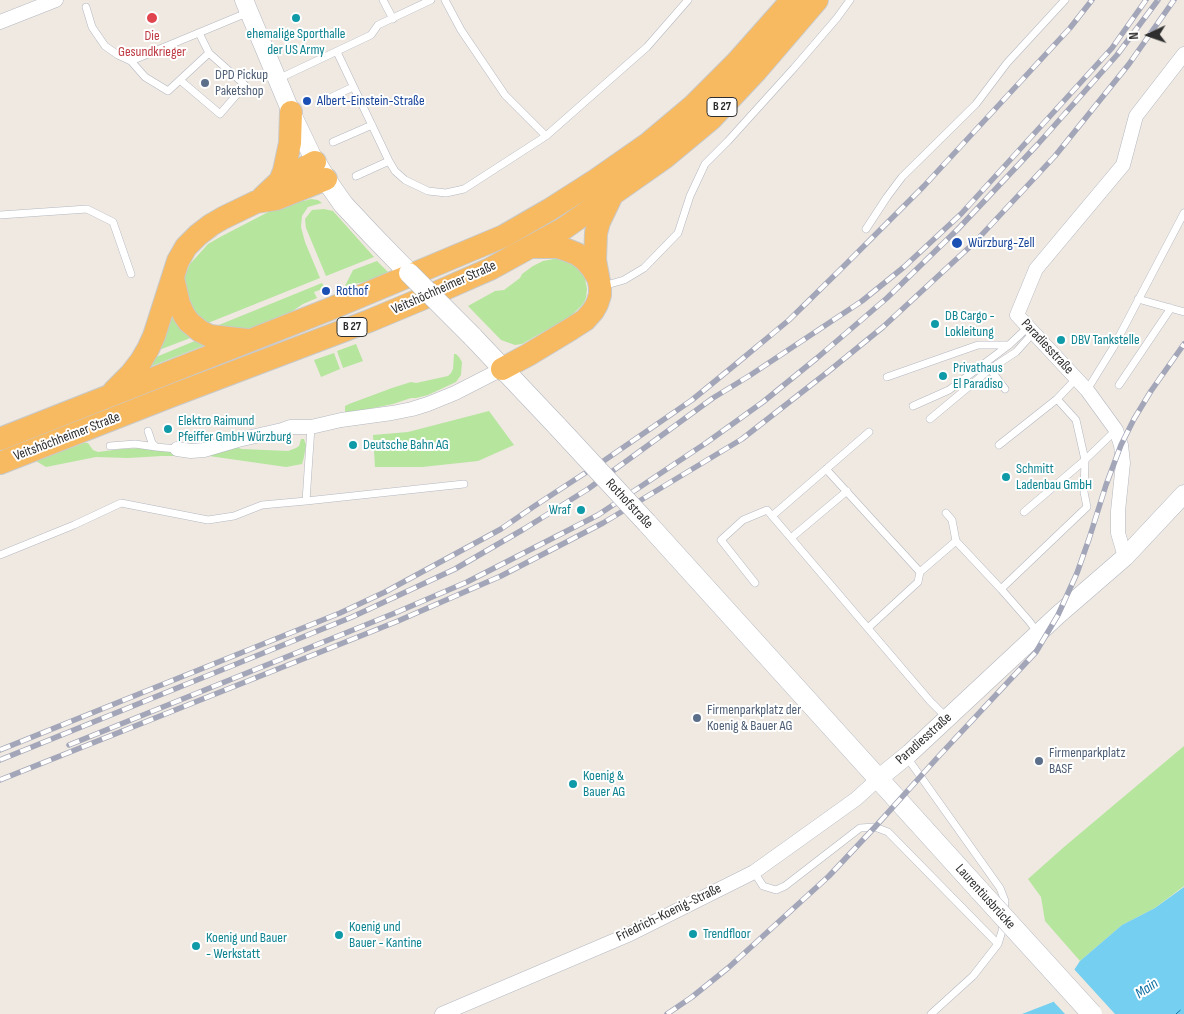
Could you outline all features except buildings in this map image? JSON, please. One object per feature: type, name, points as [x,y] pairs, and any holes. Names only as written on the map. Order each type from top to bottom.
[{"type":"highway","name":"Veitshöchheimer Straße","points":[[0,439],[252,341],[504,236],[596,180],[649,143],[693,106],[738,62],[792,0]]},
{"type":"highway","name":"Veitshöchheimer Straße","points":[[0,463],[415,302],[490,269],[562,229],[664,158],[711,119],[756,71],[817,0]]},
{"type":"highway","points":[[106,398],[131,374],[148,349],[154,336],[172,277],[186,247],[211,225],[256,202],[280,181],[290,143],[291,112]]},
{"type":"highway","points":[[280,181],[321,171]]},
{"type":"highway","points":[[256,202],[276,199],[321,171]]},
{"type":"highway","points":[[502,369],[585,320],[593,311],[600,295],[595,248],[596,233],[601,216],[611,196]]},
{"type":"highway","points":[[529,247],[547,247],[567,250],[577,254],[592,268],[599,283]]},
{"type":"highway","points":[[172,277],[184,315],[200,331],[210,336],[252,341]]},
{"type":"main road","name":"Rothofstraße","points":[[321,171],[343,204],[558,427],[878,780]]},
{"type":"main road","name":"Laurentiusbrücke","points":[[878,780],[1092,1014]]},
{"type":"street","points":[[0,22],[56,0]]},
{"type":"street","points":[[247,6],[291,112],[321,171]]},
{"type":"street","name":"Paradiesstraße","points":[[1125,557],[1118,533],[1118,511],[1123,463],[1121,445],[1116,430],[1087,390],[1017,315],[1036,269],[1123,165],[1136,116],[1184,54]]},
{"type":"street","points":[[177,448],[190,451],[204,450],[290,427],[311,426],[392,413],[428,404],[502,369]]},
{"type":"street","name":"Paradiesstraße","points":[[878,780],[1065,609],[1125,557],[1184,494]]},
{"type":"street","name":"Friedrich-Koenig-Straße","points":[[442,1014],[630,934],[754,872],[856,799],[878,780]]},
{"type":"lane","points":[[383,0],[393,19]]},
{"type":"lane","points":[[278,79],[371,35],[378,25],[431,0]]},
{"type":"lane","points":[[445,0],[461,30],[505,95],[546,136]]},
{"type":"lane","points":[[337,52],[395,170],[405,180],[414,185],[428,191],[446,193],[464,189],[546,136],[647,47],[688,0]]},
{"type":"lane","points":[[599,283],[624,280],[644,268],[678,233],[690,196],[705,164],[794,68],[850,0]]},
{"type":"lane","points":[[866,229],[902,177],[976,104],[1007,63],[1065,0]]},
{"type":"lane","points":[[131,61],[199,32],[247,6]]},
{"type":"lane","points":[[86,7],[92,27],[105,46],[131,61],[145,77],[168,91],[209,53]]},
{"type":"lane","points":[[180,80],[220,114],[245,85],[209,53],[199,32]]},
{"type":"lane","points":[[319,103],[353,87]]},
{"type":"lane","points":[[333,142],[372,125]]},
{"type":"lane","points":[[356,176],[389,161]]},
{"type":"lane","points":[[0,215],[87,209],[113,222],[131,274]]},
{"type":"lane","points":[[1087,390],[1113,348],[1184,213]]},
{"type":"lane","points":[[1138,299],[1184,312]]},
{"type":"lane","points":[[1119,385],[1171,308]]},
{"type":"lane","points":[[913,406],[949,390],[1030,330]]},
{"type":"lane","points":[[930,419],[990,369],[1016,352],[1030,330]]},
{"type":"lane","points":[[886,377],[978,345],[1008,345]]},
{"type":"lane","points":[[990,369],[1005,389]]},
{"type":"lane","points":[[999,446],[1057,399],[1076,379]]},
{"type":"lane","points":[[1002,589],[1087,507],[1084,492],[1085,460],[1076,420],[1057,399]]},
{"type":"lane","points":[[306,501],[311,426]]},
{"type":"lane","points":[[1024,512],[1085,460],[1116,430]]},
{"type":"lane","points":[[148,431],[152,443],[156,447]]},
{"type":"lane","points":[[772,516],[868,432]]},
{"type":"lane","points":[[110,446],[134,444],[177,448]]},
{"type":"lane","points":[[826,469],[920,572]]},
{"type":"lane","points":[[0,555],[74,525],[121,503],[208,520],[234,516],[262,505],[464,484]]},
{"type":"lane","points":[[791,538],[847,491]]},
{"type":"lane","points":[[755,583],[721,540],[743,520],[767,510],[947,718]]},
{"type":"lane","points":[[946,513],[952,520],[956,541],[1002,589],[1038,634]]},
{"type":"lane","points":[[868,628],[918,582],[920,572],[956,541]]},
{"type":"lane","points":[[906,756],[1000,888],[1005,901],[1002,931],[998,944],[973,976],[931,1014]]},
{"type":"lane","points":[[754,872],[763,886],[776,890],[785,886],[860,828],[875,827],[888,832],[998,944]]},
{"type":"green space","points":[[302,198],[304,201],[311,199],[322,203],[308,207],[302,216],[301,227],[320,278],[203,325],[187,308],[184,279],[190,264],[208,244],[276,208]]},
{"type":"green space","points":[[324,209],[333,211],[374,257],[326,276],[306,228],[305,219],[312,210]]},
{"type":"green space","points":[[564,259],[575,265],[584,274],[587,289],[586,298],[583,304],[571,316],[522,344],[515,345],[501,340],[468,306],[495,291],[504,290],[533,266],[543,261]]},
{"type":"green space","points":[[377,261],[389,273],[378,279],[345,286],[353,270]]},
{"type":"green space","points":[[322,283],[325,288],[314,292],[317,298],[303,304],[288,314],[236,333],[209,329]]},
{"type":"green space","points":[[170,302],[193,337],[159,350]]},
{"type":"green space","points":[[202,338],[208,344],[149,367],[156,357]]},
{"type":"green space","points":[[356,344],[363,361],[343,368],[337,351]]},
{"type":"green space","points":[[334,353],[340,369],[321,377],[314,360]]},
{"type":"green space","points":[[454,354],[462,362],[461,375],[456,382],[428,395],[346,413],[345,406],[392,388],[411,382],[416,383],[448,376],[453,369]]},
{"type":"green space","points":[[489,411],[514,445],[478,461],[422,467],[375,467],[373,435],[408,432]]},
{"type":"green space","points":[[301,439],[304,439],[306,445],[302,464],[286,467],[209,456],[96,457],[46,467],[36,461],[84,443],[88,443],[93,450],[98,452],[141,448],[231,446],[242,449],[288,451],[299,446]]},
{"type":"green space","points":[[1184,746],[1184,886],[1155,908],[1122,925],[1080,961],[1045,921],[1041,897],[1028,879]]},
{"type":"water","name":"Main","points":[[1184,887],[1184,1014],[1022,1014],[1053,1002],[1080,961],[1122,925],[1155,908]]},
{"type":"pier","points":[[1073,968],[1115,1014],[1065,1014],[1052,1000]]},
{"type":"ferry route","points":[[1176,1014],[1184,1007]]},
{"type":"railway","points":[[0,750],[340,613],[385,592],[501,529],[605,460],[692,400],[789,320],[924,186],[1070,28],[1092,0]]},
{"type":"railway","points":[[0,760],[352,617],[455,569],[588,489],[713,398],[862,301],[904,267],[961,214],[1112,48],[1146,0]]},
{"type":"railway","points":[[69,745],[467,582],[598,515],[706,443],[763,402],[817,358],[887,298],[958,229],[1038,144],[1117,55],[1158,0]]},
{"type":"railway","points":[[0,780],[398,621],[501,576],[603,523],[742,439],[883,327],[975,242],[1055,156],[1129,64],[1174,0]]},
{"type":"railway","points":[[667,1014],[728,968],[829,876],[1036,652],[1058,615],[1077,573],[1121,445],[1151,391],[1184,344]]},
{"type":"place","name":"Die Gesundkrieger","points":[[152,18]]},
{"type":"place","name":"ehemalige Sporthalle der US Army","points":[[296,18]]},
{"type":"place","name":"DPD Pickup Paketshop","points":[[205,83]]},
{"type":"place","name":"Albert-Einstein-Straße","points":[[307,101]]},
{"type":"place","name":"Würzburg-Zell","points":[[957,243]]},
{"type":"place","name":"Rothof","points":[[326,291]]},
{"type":"place","name":"DB Cargo - Lokleitung","points":[[935,324]]},
{"type":"place","name":"DBV Tankstelle","points":[[1061,340]]},
{"type":"place","name":"Privathaus El Paradiso","points":[[943,376]]},
{"type":"place","name":"Elektro Raimund Pfeiffer GmbH Würzburg","points":[[168,429]]},
{"type":"place","name":"Deutsche Bahn AG","points":[[353,445]]},
{"type":"place","name":"Schmitt Ladenbau GmbH","points":[[1006,477]]},
{"type":"place","name":"Wraf","points":[[581,510]]},
{"type":"place","name":"Firmenparkplatz der Koenig & Bauer AG","points":[[697,718]]},
{"type":"place","name":"Firmenparkplatz BASF","points":[[1039,761]]},
{"type":"place","name":"Koenig & Bauer AG","points":[[573,784]]},
{"type":"place","name":"Trendfloor","points":[[693,934]]},
{"type":"place","name":"Koenig und Bauer - Kantine","points":[[339,935]]},
{"type":"place","name":"Koenig und Bauer - Werkstatt","points":[[196,946]]}]
